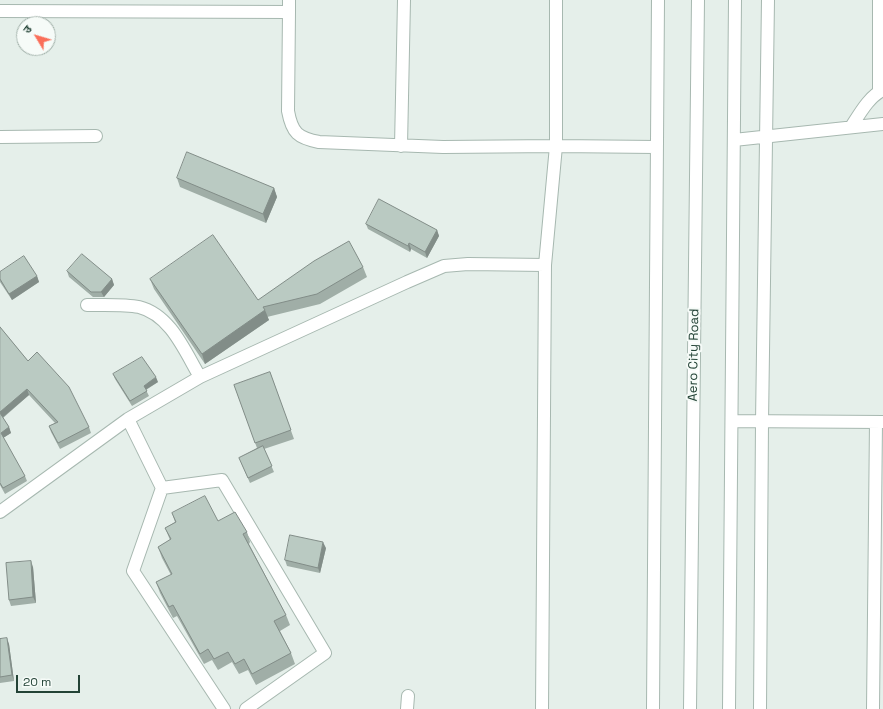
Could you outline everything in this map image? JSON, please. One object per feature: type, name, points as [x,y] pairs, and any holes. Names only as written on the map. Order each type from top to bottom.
[{"type":"street","points":[[401,146],[404,0]]},
{"type":"street","points":[[542,709],[545,265],[556,146],[556,0]]},
{"type":"street","points":[[653,709],[658,0]]},
{"type":"street","name":"Aero City Road","points":[[690,709],[698,0]]},
{"type":"street","points":[[728,709],[736,0]]},
{"type":"street","points":[[760,709],[762,422],[768,0]]},
{"type":"street","points":[[851,127],[867,103],[881,90],[879,0]]},
{"type":"street","points":[[0,11],[43,5],[289,6],[288,112],[290,124],[296,132],[307,140],[319,142],[443,147],[656,147]]},
{"type":"street","points":[[734,140],[883,124]]},
{"type":"street","points":[[0,137],[96,136]]},
{"type":"street","points":[[0,512],[128,420],[200,377],[407,282],[444,266],[468,264],[545,265]]},
{"type":"street","points":[[87,305],[139,307],[152,312],[164,320],[171,329],[200,377]]},
{"type":"street","points":[[128,420],[162,488],[133,571],[224,709]]},
{"type":"street","points":[[732,421],[879,422],[873,709]]},
{"type":"street","points":[[162,488],[222,480],[325,653],[246,709]]},
{"type":"street","points":[[407,709],[408,696]]},
{"type":"building","points":[[187,152],[274,188],[263,214],[177,178]]},
{"type":"building","points":[[379,199],[437,230],[425,252],[409,243],[408,246],[366,224]]},
{"type":"building","points":[[213,235],[258,300],[314,261],[349,241],[363,267],[317,294],[263,307],[265,310],[202,354],[150,279]]},
{"type":"building","points":[[82,254],[112,279],[101,292],[91,292],[67,271]]},
{"type":"building","points":[[24,256],[37,276],[9,294],[0,279],[0,272]]},
{"type":"building","points":[[0,327],[28,361],[37,352],[69,387],[89,427],[58,443],[49,426],[58,422],[27,389],[0,412]]},
{"type":"building","points":[[142,357],[156,377],[144,386],[147,391],[130,401],[113,374]]},
{"type":"building","points":[[270,372],[291,430],[255,443],[234,385]]},
{"type":"building","points":[[0,413],[9,427],[1,433],[25,476],[3,488],[0,483]]},
{"type":"building","points":[[263,446],[272,466],[248,478],[239,458]]},
{"type":"building","points":[[205,496],[218,521],[235,512],[247,532],[243,534],[286,615],[274,621],[291,653],[252,674],[244,659],[235,664],[228,652],[214,659],[208,649],[200,654],[173,605],[169,607],[156,582],[172,574],[158,547],[171,539],[165,528],[176,522],[172,513]]},
{"type":"building","points":[[290,535],[323,542],[318,568],[285,560]]},
{"type":"building","points":[[31,561],[33,597],[9,600],[6,563]]},
{"type":"building","points":[[7,638],[12,675],[0,677],[0,639]]}]
